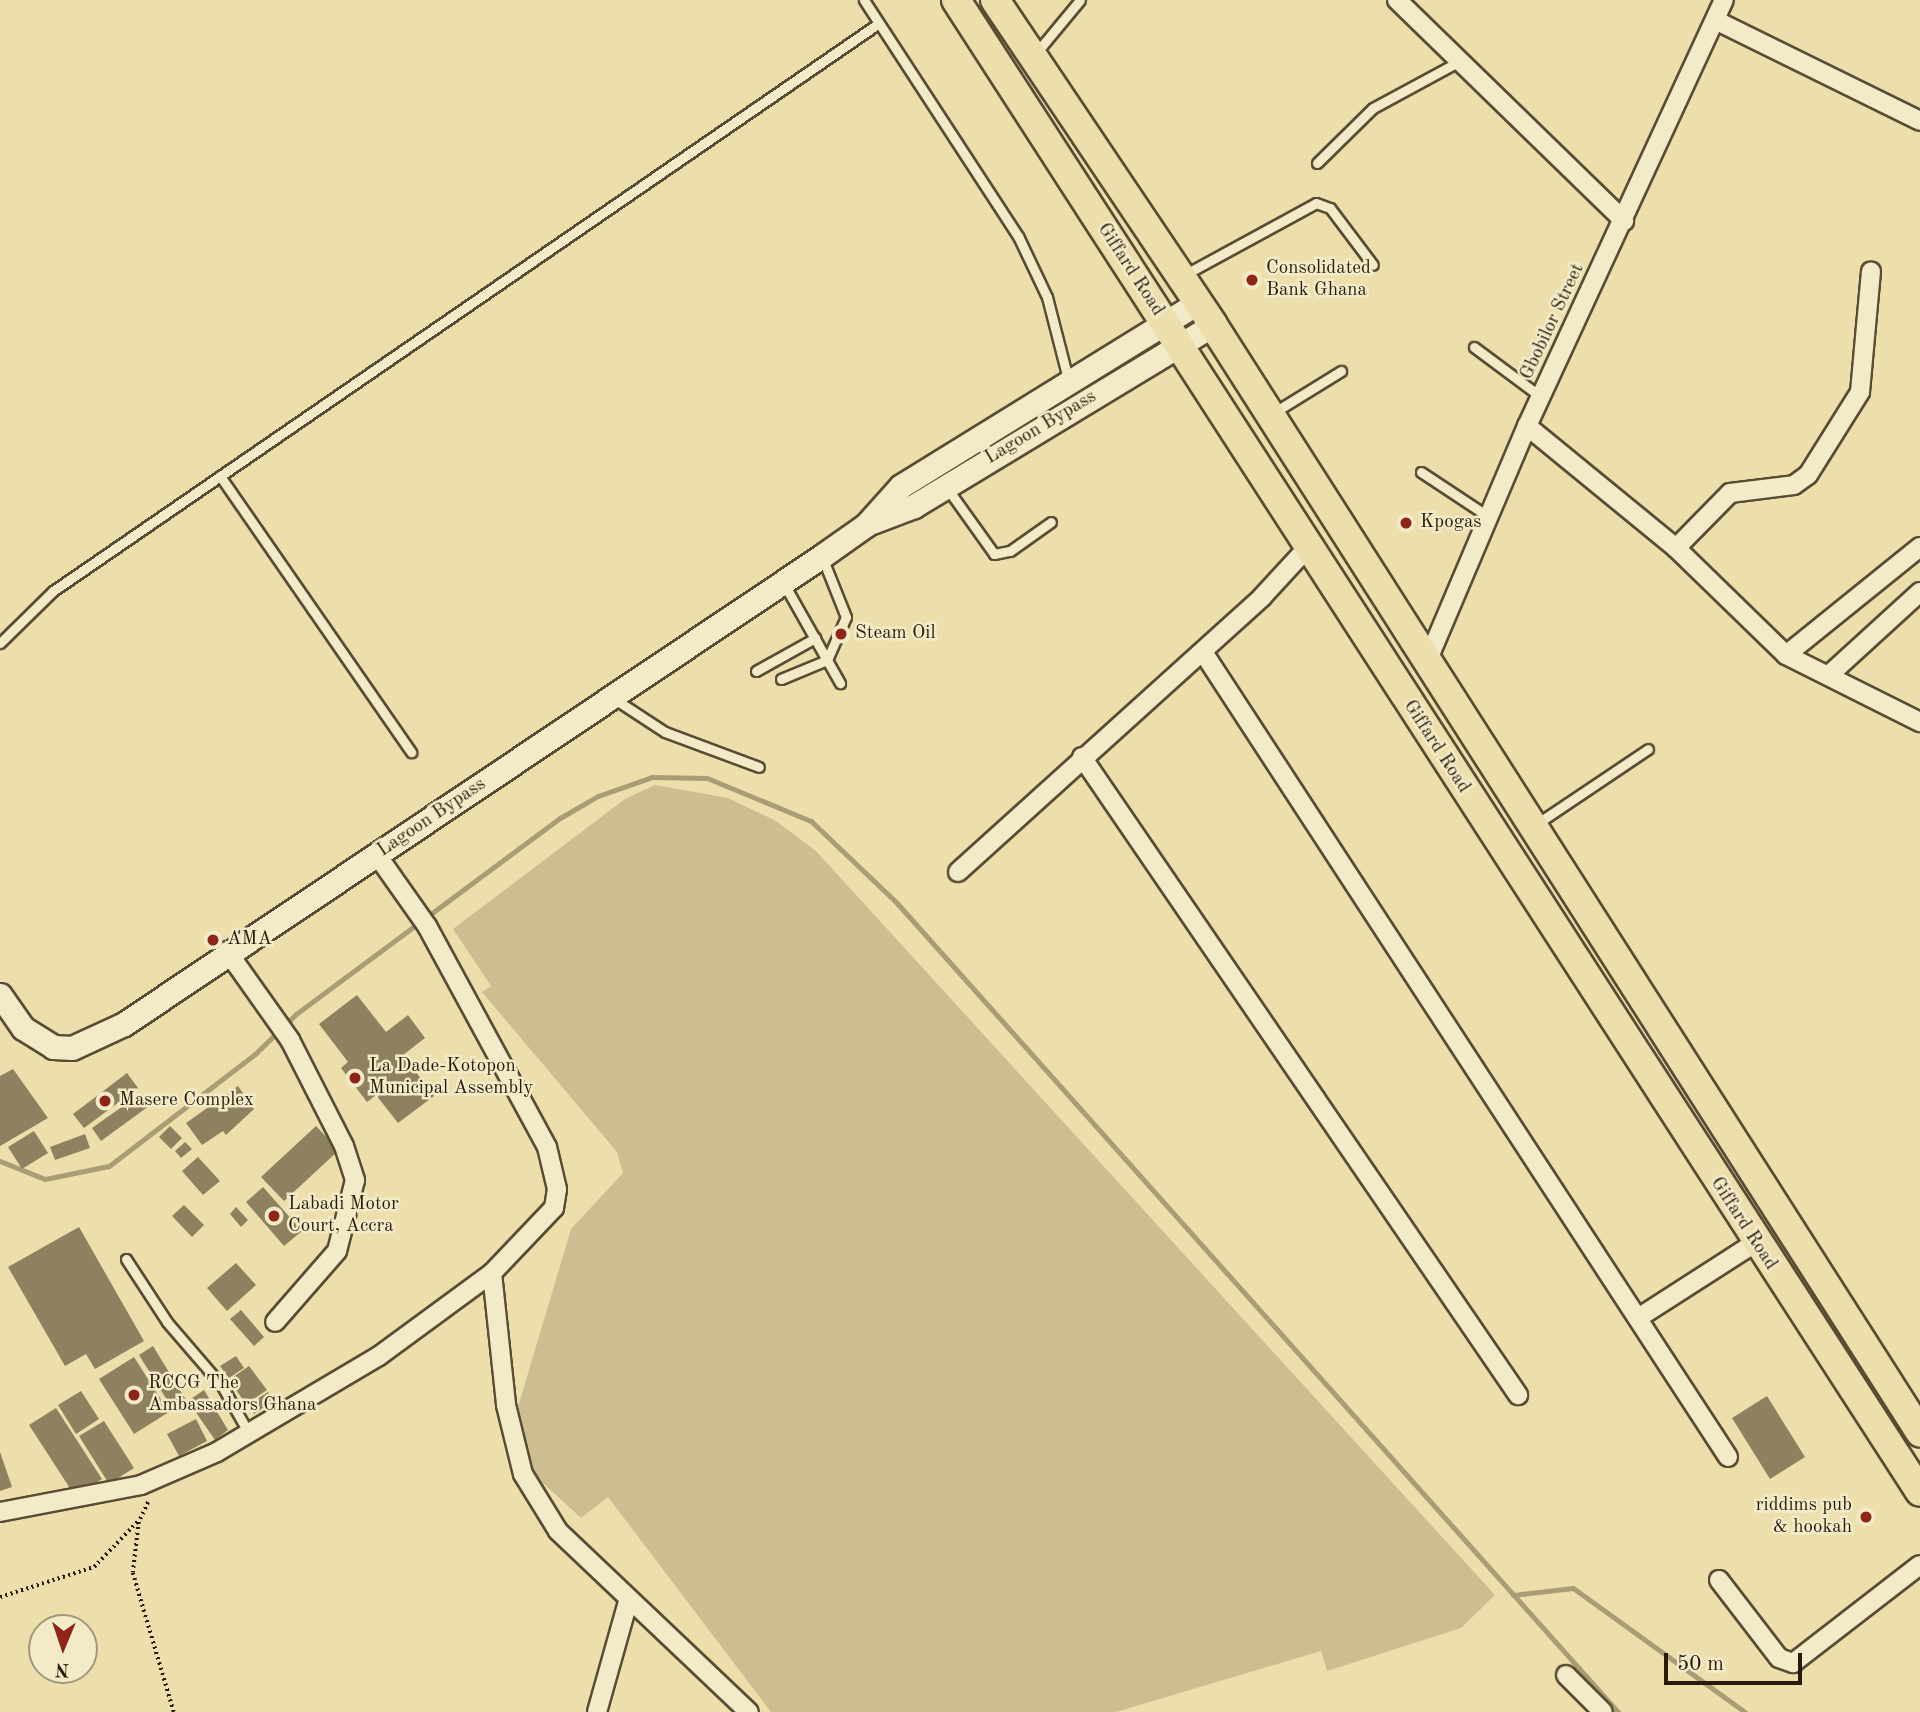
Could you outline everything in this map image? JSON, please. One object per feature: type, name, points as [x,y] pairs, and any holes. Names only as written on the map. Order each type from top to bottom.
[{"type":"main road","name":"Giffard Road","points":[[956,0],[1172,332],[1307,548],[1755,1243],[1920,1492]]},
{"type":"main road","name":"Giffard Road","points":[[995,0],[1204,315],[1920,1432]]},
{"type":"street","points":[[1397,0],[1462,60],[1625,221]]},
{"type":"street","name":"Gbobilor Street","points":[[1426,664],[1527,426],[1625,221],[1717,21],[1724,0]]},
{"type":"street","points":[[1717,21],[1920,121]]},
{"type":"street","points":[[1676,548],[1730,493],[1794,485],[1808,475],[1860,392],[1871,271]]},
{"type":"street","name":"Lagoon Bypass","points":[[866,525],[901,486],[1068,379],[1204,315]]},
{"type":"street","name":"Lagoon Bypass","points":[[0,995],[36,1039],[72,1048],[124,1024],[227,951],[377,855],[866,525],[946,486],[1172,332]]},
{"type":"street","points":[[1527,426],[1676,548],[1786,655],[1920,722]]},
{"type":"street","points":[[1786,655],[1920,547]]},
{"type":"street","points":[[958,872],[1082,757],[1203,652],[1307,548]]},
{"type":"street","points":[[1829,675],[1920,592]]},
{"type":"street","points":[[1203,652],[1728,1457]]},
{"type":"street","points":[[1082,757],[1518,1395]]},
{"type":"street","points":[[0,1512],[88,1498],[159,1478],[218,1452],[247,1430],[379,1356],[492,1273],[554,1208],[557,1189],[547,1147],[422,920],[377,855]]},
{"type":"street","points":[[227,951],[269,1016],[290,1040],[344,1146],[355,1180],[337,1251],[275,1322]]},
{"type":"street","points":[[1638,1318],[1755,1243]]},
{"type":"street","points":[[492,1273],[506,1405],[523,1474],[558,1531],[628,1602],[730,1689],[749,1712]]},
{"type":"street","points":[[1719,1580],[1779,1658],[1793,1663],[1920,1565]]},
{"type":"street","points":[[597,1712],[628,1602]]},
{"type":"street","points":[[1566,1675],[1603,1712]]},
{"type":"lane","points":[[864,0],[1018,236],[1047,297],[1068,379]]},
{"type":"lane","points":[[1033,57],[1080,0]]},
{"type":"lane","points":[[0,643],[53,591],[879,23]]},
{"type":"lane","points":[[1317,163],[1373,108],[1462,60]]},
{"type":"lane","points":[[1178,278],[1316,204],[1330,208],[1373,265]]},
{"type":"lane","points":[[1474,347],[1541,397]]},
{"type":"lane","points":[[1269,416],[1341,371]]},
{"type":"lane","points":[[1421,472],[1489,517]]},
{"type":"lane","points":[[220,476],[411,752]]},
{"type":"lane","points":[[946,486],[995,554],[1010,551],[1051,522]]},
{"type":"lane","points":[[781,679],[827,660],[846,617],[822,556]]},
{"type":"lane","points":[[783,582],[840,683]]},
{"type":"lane","points":[[756,671],[815,638]]},
{"type":"lane","points":[[612,697],[665,732],[759,767]]},
{"type":"lane","points":[[1531,828],[1648,749]]},
{"type":"lane","points":[[126,1259],[167,1322],[222,1386],[247,1430]]},
{"type":"path","points":[[159,1478],[140,1520],[133,1573],[174,1712]]},
{"type":"path","points":[[0,1597],[94,1567],[140,1520]]},
{"type":"shaded area","points":[[655,785],[728,798],[776,821],[816,851],[1495,1595],[1461,1628],[1327,1671],[1321,1651],[1116,1712],[771,1712],[608,1497],[581,1518],[531,1472],[515,1417],[571,1229],[623,1173],[617,1152],[482,992],[491,986],[453,929],[625,799]]},
{"type":"building","points":[[357,995],[386,1032],[408,1015],[425,1038],[403,1055],[434,1096],[398,1123],[376,1095],[367,1102],[341,1068],[348,1062],[319,1024]]},
{"type":"building","points":[[13,1069],[48,1118],[0,1146],[0,1076]]},
{"type":"building","name":"Masere Complex","points":[[127,1073],[138,1088],[84,1128],[73,1114]]},
{"type":"building","points":[[238,1086],[254,1109],[226,1135],[223,1131],[202,1145],[186,1123]]},
{"type":"building","points":[[140,1094],[149,1106],[101,1141],[92,1128]]},
{"type":"building","points":[[170,1126],[182,1138],[171,1149],[159,1137]]},
{"type":"building","points":[[316,1126],[339,1150],[284,1201],[261,1177]]},
{"type":"building","points":[[34,1131],[48,1153],[22,1169],[8,1147]]},
{"type":"building","points":[[85,1134],[90,1148],[55,1160],[50,1147]]},
{"type":"building","points":[[185,1142],[192,1149],[181,1158],[175,1151]]},
{"type":"building","points":[[198,1157],[220,1181],[203,1195],[182,1171]]},
{"type":"building","name":"Labadi Motor Court, Accra","points":[[263,1187],[302,1231],[284,1246],[246,1202]]},
{"type":"building","points":[[184,1205],[204,1225],[192,1237],[172,1216]]},
{"type":"building","points":[[236,1207],[248,1220],[241,1227],[230,1214]]},
{"type":"building","points":[[79,1227],[144,1341],[95,1369],[86,1354],[65,1366],[8,1267]]},
{"type":"building","points":[[236,1263],[256,1285],[227,1311],[207,1288]]},
{"type":"building","points":[[241,1310],[264,1337],[254,1346],[230,1319]]},
{"type":"building","points":[[153,1346],[186,1400],[172,1408],[139,1355]]},
{"type":"building","points":[[236,1356],[244,1368],[229,1378],[220,1366]]},
{"type":"building","name":"RCCG The Ambassadors Ghana","points":[[134,1357],[169,1412],[134,1434],[99,1379]]},
{"type":"building","points":[[249,1366],[267,1390],[246,1404],[229,1380]]},
{"type":"building","points":[[204,1390],[228,1430],[215,1440],[188,1401]]},
{"type":"building","points":[[81,1391],[99,1419],[76,1434],[58,1405]]},
{"type":"building","points":[[268,1392],[274,1400],[254,1414],[248,1405]]},
{"type":"building","points":[[1767,1396],[1805,1457],[1770,1479],[1732,1418]]},
{"type":"building","points":[[56,1408],[102,1479],[75,1496],[29,1425]]},
{"type":"building","points":[[196,1419],[207,1441],[179,1456],[167,1434]]},
{"type":"building","points":[[104,1421],[134,1468],[109,1484],[79,1436]]},
{"type":"building","points":[[0,1452],[12,1487],[0,1491]]},
{"type":"waterway","points":[[0,1161],[45,1179],[109,1166],[255,1054],[296,1014],[560,818],[598,796],[652,777],[707,778],[811,821],[896,902],[1618,1712]]},
{"type":"waterway","points":[[1513,1595],[1573,1588],[1745,1712]]},
{"type":"place","name":"Consolidated Bank Ghana","points":[[1252,280]]},
{"type":"place","name":"Kpogas","points":[[1406,523]]},
{"type":"place","name":"Steam Oil","points":[[841,634]]},
{"type":"place","name":"AMA","points":[[213,940]]},
{"type":"place","name":"La Dade-Kotopon Municipal Assembly","points":[[355,1078]]},
{"type":"place","name":"Masere Complex","points":[[105,1101]]},
{"type":"place","name":"Labadi Motor Court, Accra","points":[[274,1216]]},
{"type":"place","name":"RCCG The Ambassadors Ghana","points":[[134,1395]]},
{"type":"place","name":"riddims pub & hookah","points":[[1866,1517]]}]
